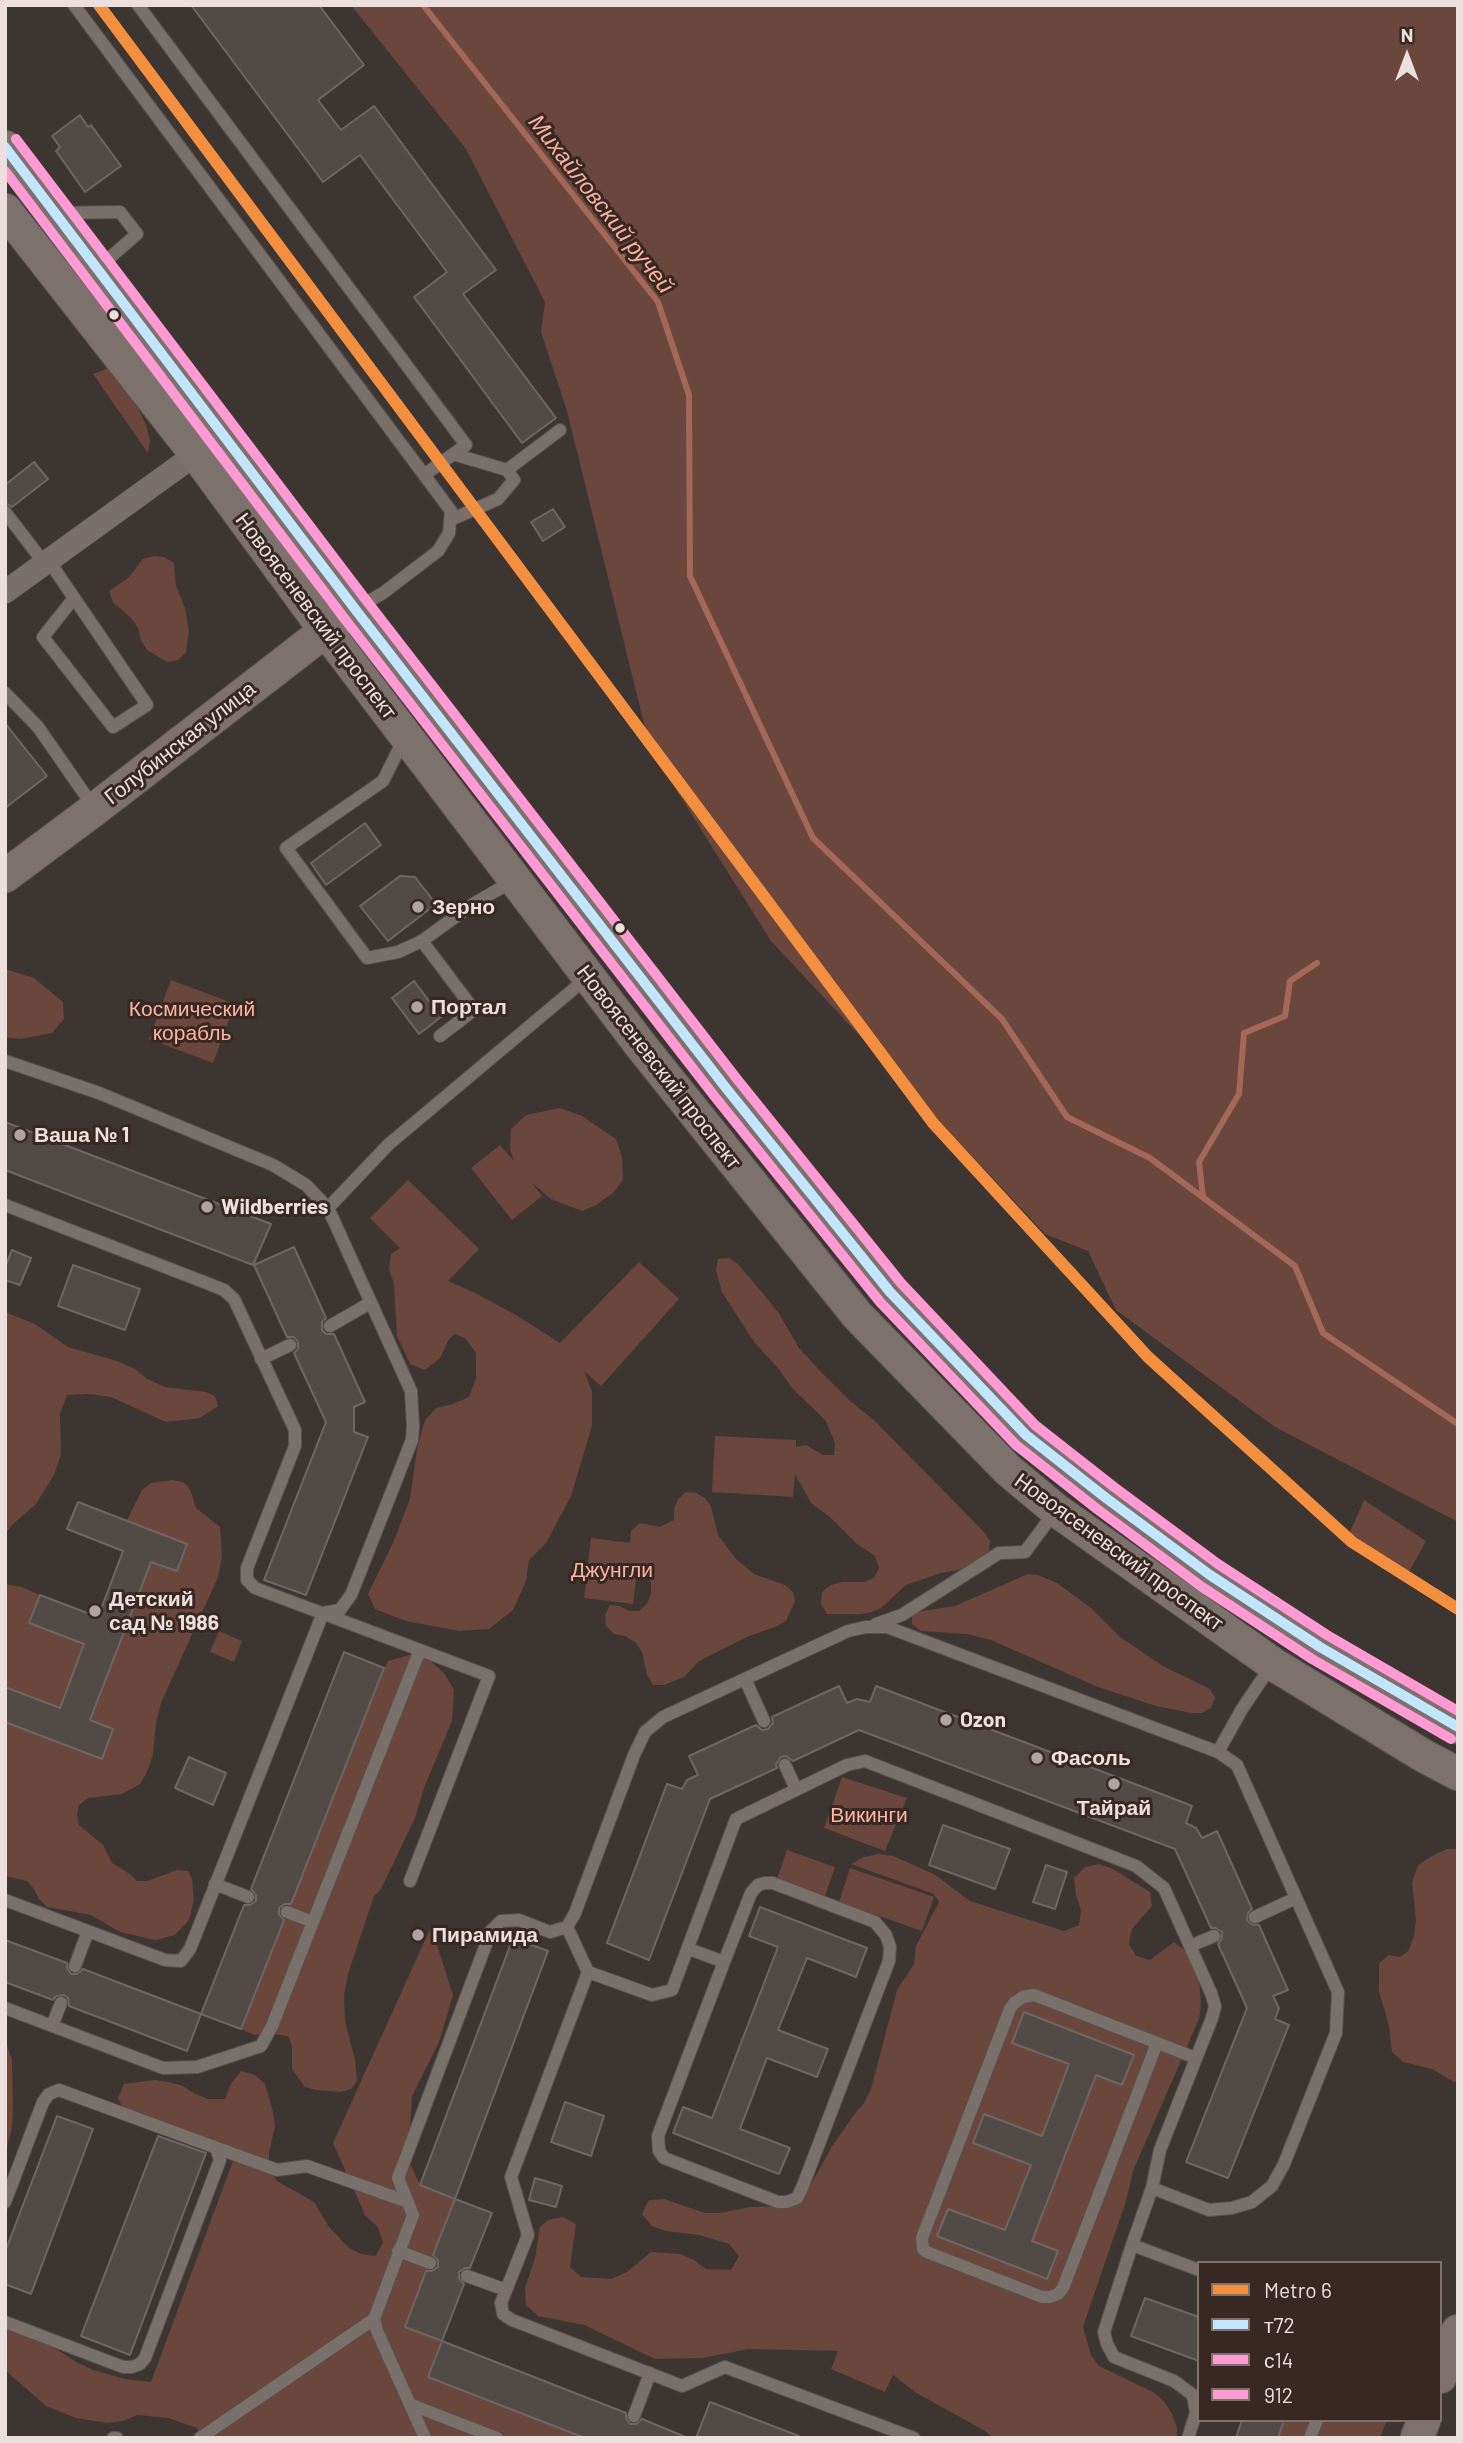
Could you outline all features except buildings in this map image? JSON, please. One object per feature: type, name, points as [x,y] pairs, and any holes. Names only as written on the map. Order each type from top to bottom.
[{"type":"main road","name":"Новоясеневский проспект","points":[[5,147],[355,609],[726,1088],[890,1292],[1026,1435],[1106,1498],[1210,1575],[1320,1647],[1458,1727]]},
{"type":"main road","name":"Новоясеневский проспект","points":[[6,212],[196,454],[326,631],[642,1047],[856,1315],[1007,1470],[1082,1530],[1273,1664],[1458,1774]]},
{"type":"main road","name":"Голубинская улица","points":[[5,876],[355,609]]},
{"type":"street","points":[[5,592],[196,454]]},
{"type":"street","points":[[642,1047],[657,1050],[671,1045],[675,1035],[674,1020]]},
{"type":"street","points":[[1082,1530],[1099,1531],[1110,1524],[1112,1512],[1106,1498]]},
{"type":"street","points":[[1119,1556],[1114,1541],[1116,1530],[1127,1523],[1142,1524]]},
{"type":"lane","points":[[74,5],[451,511],[449,533],[438,551],[383,593],[355,609]]},
{"type":"lane","points":[[138,5],[466,444],[425,475]]},
{"type":"lane","points":[[56,213],[120,212],[137,233],[98,268]]},
{"type":"lane","points":[[507,470],[560,430]]},
{"type":"lane","points":[[450,520],[498,499],[514,480],[507,470],[453,454]]},
{"type":"lane","points":[[5,512],[74,598],[147,705],[113,727],[43,637],[74,598]]},
{"type":"lane","points":[[5,693],[38,727],[95,809]]},
{"type":"lane","points":[[406,736],[383,781],[286,848],[367,958],[398,952],[422,941],[473,904],[515,879]]},
{"type":"lane","points":[[422,941],[474,1010],[440,1036]]},
{"type":"lane","points":[[328,1208],[390,1144],[588,976]]},
{"type":"lane","points":[[5,1060],[99,1093],[273,1165],[306,1185],[328,1208],[411,1391],[413,1426],[412,1440],[351,1595],[341,1610],[323,1613]]},
{"type":"lane","points":[[5,1205],[224,1290],[234,1299],[295,1430],[295,1446],[247,1568],[247,1580],[255,1588],[489,1676],[410,1881]]},
{"type":"lane","points":[[330,1326],[370,1303]]},
{"type":"lane","points":[[261,1359],[290,1345]]},
{"type":"lane","points":[[425,2438],[374,2319],[413,2215],[398,2178],[491,1931],[501,1921],[519,1920],[550,1932],[567,1927],[575,1913],[634,1755],[645,1732],[663,1717],[848,1631],[902,1615],[999,1553],[1025,1552],[1056,1510]]},
{"type":"lane","points":[[5,1900],[165,1960],[181,1961],[190,1949],[323,1613]]},
{"type":"lane","points":[[866,1627],[887,1627],[1218,1752],[1237,1765],[1338,1992],[1336,2033],[1284,2164],[1272,2186],[1252,2202],[1232,2208],[1209,2210],[1152,2188]]},
{"type":"lane","points":[[5,2008],[163,2068],[197,2067],[261,2046],[272,2026],[420,1650]]},
{"type":"lane","points":[[1218,1752],[1242,1709],[1273,1664]]},
{"type":"lane","points":[[745,1679],[764,1721]]},
{"type":"lane","points":[[567,1927],[588,1972],[652,1995],[672,1990],[736,1819],[847,1765],[865,1761],[1136,1866],[1164,1888],[1215,2006],[1160,2150],[1152,2188],[1104,2332],[1114,2357],[1174,2381],[1193,2395],[1196,2413],[1188,2438]]},
{"type":"lane","points":[[785,1765],[796,1789]]},
{"type":"lane","points":[[765,1883],[773,1883],[875,1922],[886,1935],[890,1947],[889,1961],[802,2188],[797,2198],[788,2202],[778,2202],[664,2158],[659,2151],[658,2136],[724,1962],[751,1893],[758,1885],[765,1883]]},
{"type":"lane","points":[[215,1884],[248,1897]]},
{"type":"lane","points":[[1255,1917],[1296,1898]]},
{"type":"lane","points":[[287,1912],[313,1922]]},
{"type":"lane","points":[[75,1966],[88,1931]]},
{"type":"lane","points":[[1190,1946],[1214,1936]]},
{"type":"lane","points":[[689,1949],[724,1962]]},
{"type":"lane","points":[[588,1972],[510,2177],[528,2235],[501,2303],[503,2314],[512,2320],[682,2386],[725,2367],[914,2438]]},
{"type":"lane","points":[[1157,2043],[1063,2288],[1058,2294],[1042,2297],[923,2249],[922,2238],[1014,2003],[1023,1997],[1034,1995],[1196,2058]]},
{"type":"lane","points":[[52,2026],[61,2003]]},
{"type":"lane","points":[[5,2202],[43,2102],[49,2094],[59,2090],[277,2170],[307,2166],[408,2202]]},
{"type":"lane","points":[[5,2322],[123,2367],[140,2364],[145,2358],[220,2160],[217,2150],[212,2146]]},
{"type":"lane","points":[[1132,2245],[1197,2269]]},
{"type":"lane","points":[[398,2251],[430,2263]]},
{"type":"lane","points":[[467,2277],[506,2290]]},
{"type":"lane","points":[[200,2438],[374,2319]]},
{"type":"lane","points":[[634,2416],[650,2373]]},
{"type":"lane","points":[[412,2405],[497,2438]]},
{"type":"green space","points":[[351,5],[1458,5],[1458,1522],[1275,1427],[1116,1310],[1088,1251],[1045,1234],[771,941],[650,748],[567,411],[541,332],[545,302],[466,149]]},
{"type":"green space","points":[[109,368],[139,410],[146,425],[150,441],[148,453],[93,374]]},
{"type":"green space","points":[[164,557],[174,563],[176,586],[185,608],[189,631],[186,652],[178,660],[167,662],[147,650],[138,628],[113,602],[109,591],[128,578],[143,559]]},
{"type":"green space","points":[[5,969],[34,978],[63,1002],[64,1019],[52,1033],[20,1039],[5,1037]]},
{"type":"green space","name":"Космический корабль","points":[[171,980],[235,1004],[213,1063],[149,1039]]},
{"type":"green space","points":[[560,1108],[582,1116],[616,1139],[622,1157],[623,1180],[613,1193],[582,1211],[551,1199],[532,1183],[542,1196],[512,1220],[471,1168],[500,1145],[514,1161],[510,1150],[511,1129],[526,1115]]},
{"type":"green space","points":[[408,1180],[479,1249],[448,1281],[516,1315],[560,1343],[639,1262],[679,1299],[601,1386],[584,1371],[592,1391],[592,1426],[571,1496],[546,1543],[529,1560],[526,1581],[513,1610],[489,1629],[459,1631],[406,1621],[375,1609],[368,1594],[393,1543],[410,1499],[417,1449],[425,1420],[436,1408],[469,1397],[476,1378],[476,1353],[465,1338],[455,1334],[449,1339],[440,1358],[425,1370],[410,1364],[397,1336],[394,1284],[389,1269],[391,1254],[400,1248],[370,1218]]},
{"type":"green space","points":[[729,1258],[738,1264],[778,1312],[799,1348],[821,1372],[874,1420],[984,1532],[990,1541],[989,1551],[983,1560],[963,1569],[906,1585],[881,1608],[871,1612],[827,1614],[821,1604],[822,1592],[831,1585],[842,1582],[864,1582],[874,1578],[879,1568],[875,1556],[857,1544],[831,1518],[811,1503],[795,1474],[793,1497],[712,1492],[715,1436],[796,1440],[796,1447],[806,1445],[823,1455],[834,1455],[835,1443],[826,1421],[792,1388],[754,1342],[722,1292],[716,1270],[718,1259]]},
{"type":"green space","points":[[5,1312],[35,1324],[68,1347],[117,1361],[165,1387],[206,1392],[215,1396],[218,1406],[200,1418],[166,1422],[111,1397],[67,1395],[60,1414],[61,1454],[54,1475],[36,1504],[5,1534]]},
{"type":"green space","points":[[172,1480],[183,1482],[190,1489],[196,1508],[220,1527],[222,1557],[218,1577],[161,1703],[153,1755],[146,1774],[140,1784],[122,1794],[88,1798],[79,1805],[77,1815],[79,1825],[103,1845],[112,1863],[137,1881],[147,1881],[177,1870],[188,1871],[192,1879],[194,1900],[189,1920],[175,1935],[155,1940],[120,1932],[91,1915],[47,1907],[27,1881],[5,1876],[5,1722],[102,1759],[113,1729],[90,1720],[151,1562],[177,1571],[187,1544],[127,1520],[142,1490],[151,1483]]},
{"type":"green space","name":"Джунгли","points":[[686,1492],[705,1498],[711,1506],[718,1535],[736,1559],[754,1574],[785,1585],[793,1592],[795,1601],[786,1621],[707,1657],[698,1662],[684,1677],[664,1685],[653,1685],[647,1675],[642,1652],[635,1642],[614,1634],[606,1626],[605,1615],[610,1605],[639,1611],[647,1604],[651,1594],[651,1582],[638,1564],[633,1604],[584,1598],[591,1538],[630,1543],[631,1531],[640,1523],[660,1527],[674,1520],[678,1499]]},
{"type":"green space","points":[[1364,1500],[1426,1541],[1405,1579],[1346,1541]]},
{"type":"green space","points":[[1028,1574],[1057,1583],[1091,1608],[1120,1637],[1163,1666],[1210,1689],[1215,1698],[1211,1708],[1202,1713],[1191,1713],[1156,1706],[1098,1687],[991,1640],[967,1634],[921,1631],[912,1624],[912,1617],[916,1612],[955,1606]]},
{"type":"green space","points":[[5,1584],[22,1587],[40,1595],[29,1624],[84,1644],[60,1708],[5,1687]]},
{"type":"green space","points":[[219,1631],[242,1641],[234,1662],[210,1652]]},
{"type":"green space","points":[[409,1655],[429,1660],[444,1673],[454,1690],[452,1721],[424,1788],[415,1818],[381,1889],[374,1896],[348,1974],[344,1995],[345,2021],[355,2060],[357,2081],[351,2089],[340,2092],[316,2090],[305,2087],[292,2069],[292,2046],[288,2036],[265,2033],[255,2035],[241,2029],[384,1668],[388,1661]]},
{"type":"green space","name":"Викинги","points":[[842,1777],[907,1798],[885,1851],[824,1828]]},
{"type":"green space","points":[[1447,1849],[1458,1849],[1458,2081],[1454,2082],[1432,2069],[1403,2062],[1392,2052],[1389,2026],[1379,1991],[1379,1963],[1389,1955],[1400,1957],[1408,1951],[1414,1936],[1416,1920],[1412,1882],[1418,1865]]},
{"type":"green space","points":[[787,1850],[835,1867],[825,1896],[777,1879]]},
{"type":"green space","points":[[878,1854],[893,1856],[934,1874],[970,1901],[1064,1931],[1079,1925],[1081,1910],[1074,1878],[1085,1867],[1099,1864],[1113,1869],[1150,1892],[1152,1906],[1132,1929],[1129,1944],[1136,1956],[1150,1960],[1174,1942],[1186,1951],[1199,1976],[1199,2019],[1133,2171],[1126,2201],[1083,2327],[1091,2355],[1099,2366],[1153,2392],[1164,2401],[1177,2428],[1177,2438],[993,2438],[915,2392],[893,2375],[885,2392],[831,2369],[838,2351],[749,2349],[703,2358],[655,2359],[584,2325],[538,2316],[526,2305],[525,2288],[535,2258],[540,2227],[548,2220],[563,2217],[576,2224],[570,2267],[581,2277],[611,2279],[627,2272],[651,2252],[680,2254],[706,2269],[731,2270],[739,2256],[729,2244],[652,2226],[642,2214],[649,2200],[664,2199],[705,2213],[720,2213],[750,2207],[780,2206],[808,2190],[831,2148],[871,2089],[897,1990],[914,1964],[916,1946],[939,1902],[934,1894],[851,1864]]},
{"type":"green space","points":[[850,1868],[934,1897],[922,1931],[839,1902]]},
{"type":"green space","points":[[431,1927],[453,1995],[439,2042],[412,2096],[408,2159],[420,2185],[455,2199],[405,2327],[442,2341],[428,2377],[585,2438],[201,2438],[197,2428],[168,2418],[137,2415],[123,2421],[107,2423],[76,2418],[46,2406],[5,2370],[5,2326],[42,2340],[93,2370],[125,2379],[151,2382],[237,2150],[123,2109],[118,2098],[124,2084],[155,2080],[169,2082],[208,2099],[225,2099],[231,2084],[241,2071],[255,2075],[265,2084],[273,2112],[275,2126],[269,2153],[269,2168],[277,2181],[314,2202],[329,2227],[349,2248],[361,2254],[375,2256],[383,2243],[378,2227],[365,2215],[333,2143]]},
{"type":"green space","points":[[5,2040],[12,2060],[13,2109],[12,2128],[5,2154]]},
{"type":"green space","points":[[1283,2422],[1386,2422],[1380,2438],[1278,2438]]},
{"type":"waterway","name":"Михайловский ручей","points":[[423,5],[658,302],[689,395],[690,576],[813,838],[1002,1019],[1067,1117],[1150,1158],[1295,1266],[1323,1333],[1458,1424]]},
{"type":"waterway","points":[[1203,1197],[1199,1162],[1239,1094],[1244,1033],[1285,1016],[1290,981],[1317,963]]},
{"type":"metro line","name":"6","points":[[99,5],[933,1123],[1148,1357],[1352,1542],[1458,1609]]},
{"type":"transit line","name":"912","points":[[16,139],[366,600],[737,1079],[901,1283],[1035,1425],[1114,1487],[1218,1564],[1327,1635],[1458,1711]]},
{"type":"transit line","name":"т72","points":[[5,147],[355,609],[726,1088],[890,1292],[1026,1435],[1106,1498],[1210,1575],[1320,1647],[1458,1727]]},
{"type":"transit line","name":"с14","points":[[5,171],[344,618],[715,1097],[880,1302],[1016,1445],[1097,1509],[1202,1587],[1312,1659],[1451,1739]]},
{"type":"place","name":"Зерно","points":[[418,907]]},
{"type":"place","name":"Портал","points":[[417,1007]]},
{"type":"place","name":"Ваша № 1","points":[[20,1135]]},
{"type":"place","name":"Wildberries","points":[[207,1207]]},
{"type":"place","name":"Детский сад № 1986","points":[[95,1611]]},
{"type":"place","name":"Ozon","points":[[946,1720]]},
{"type":"place","name":"Фасоль","points":[[1037,1758]]},
{"type":"place","name":"Тайрай","points":[[1114,1784]]},
{"type":"place","name":"Пирамида","points":[[418,1935]]}]
